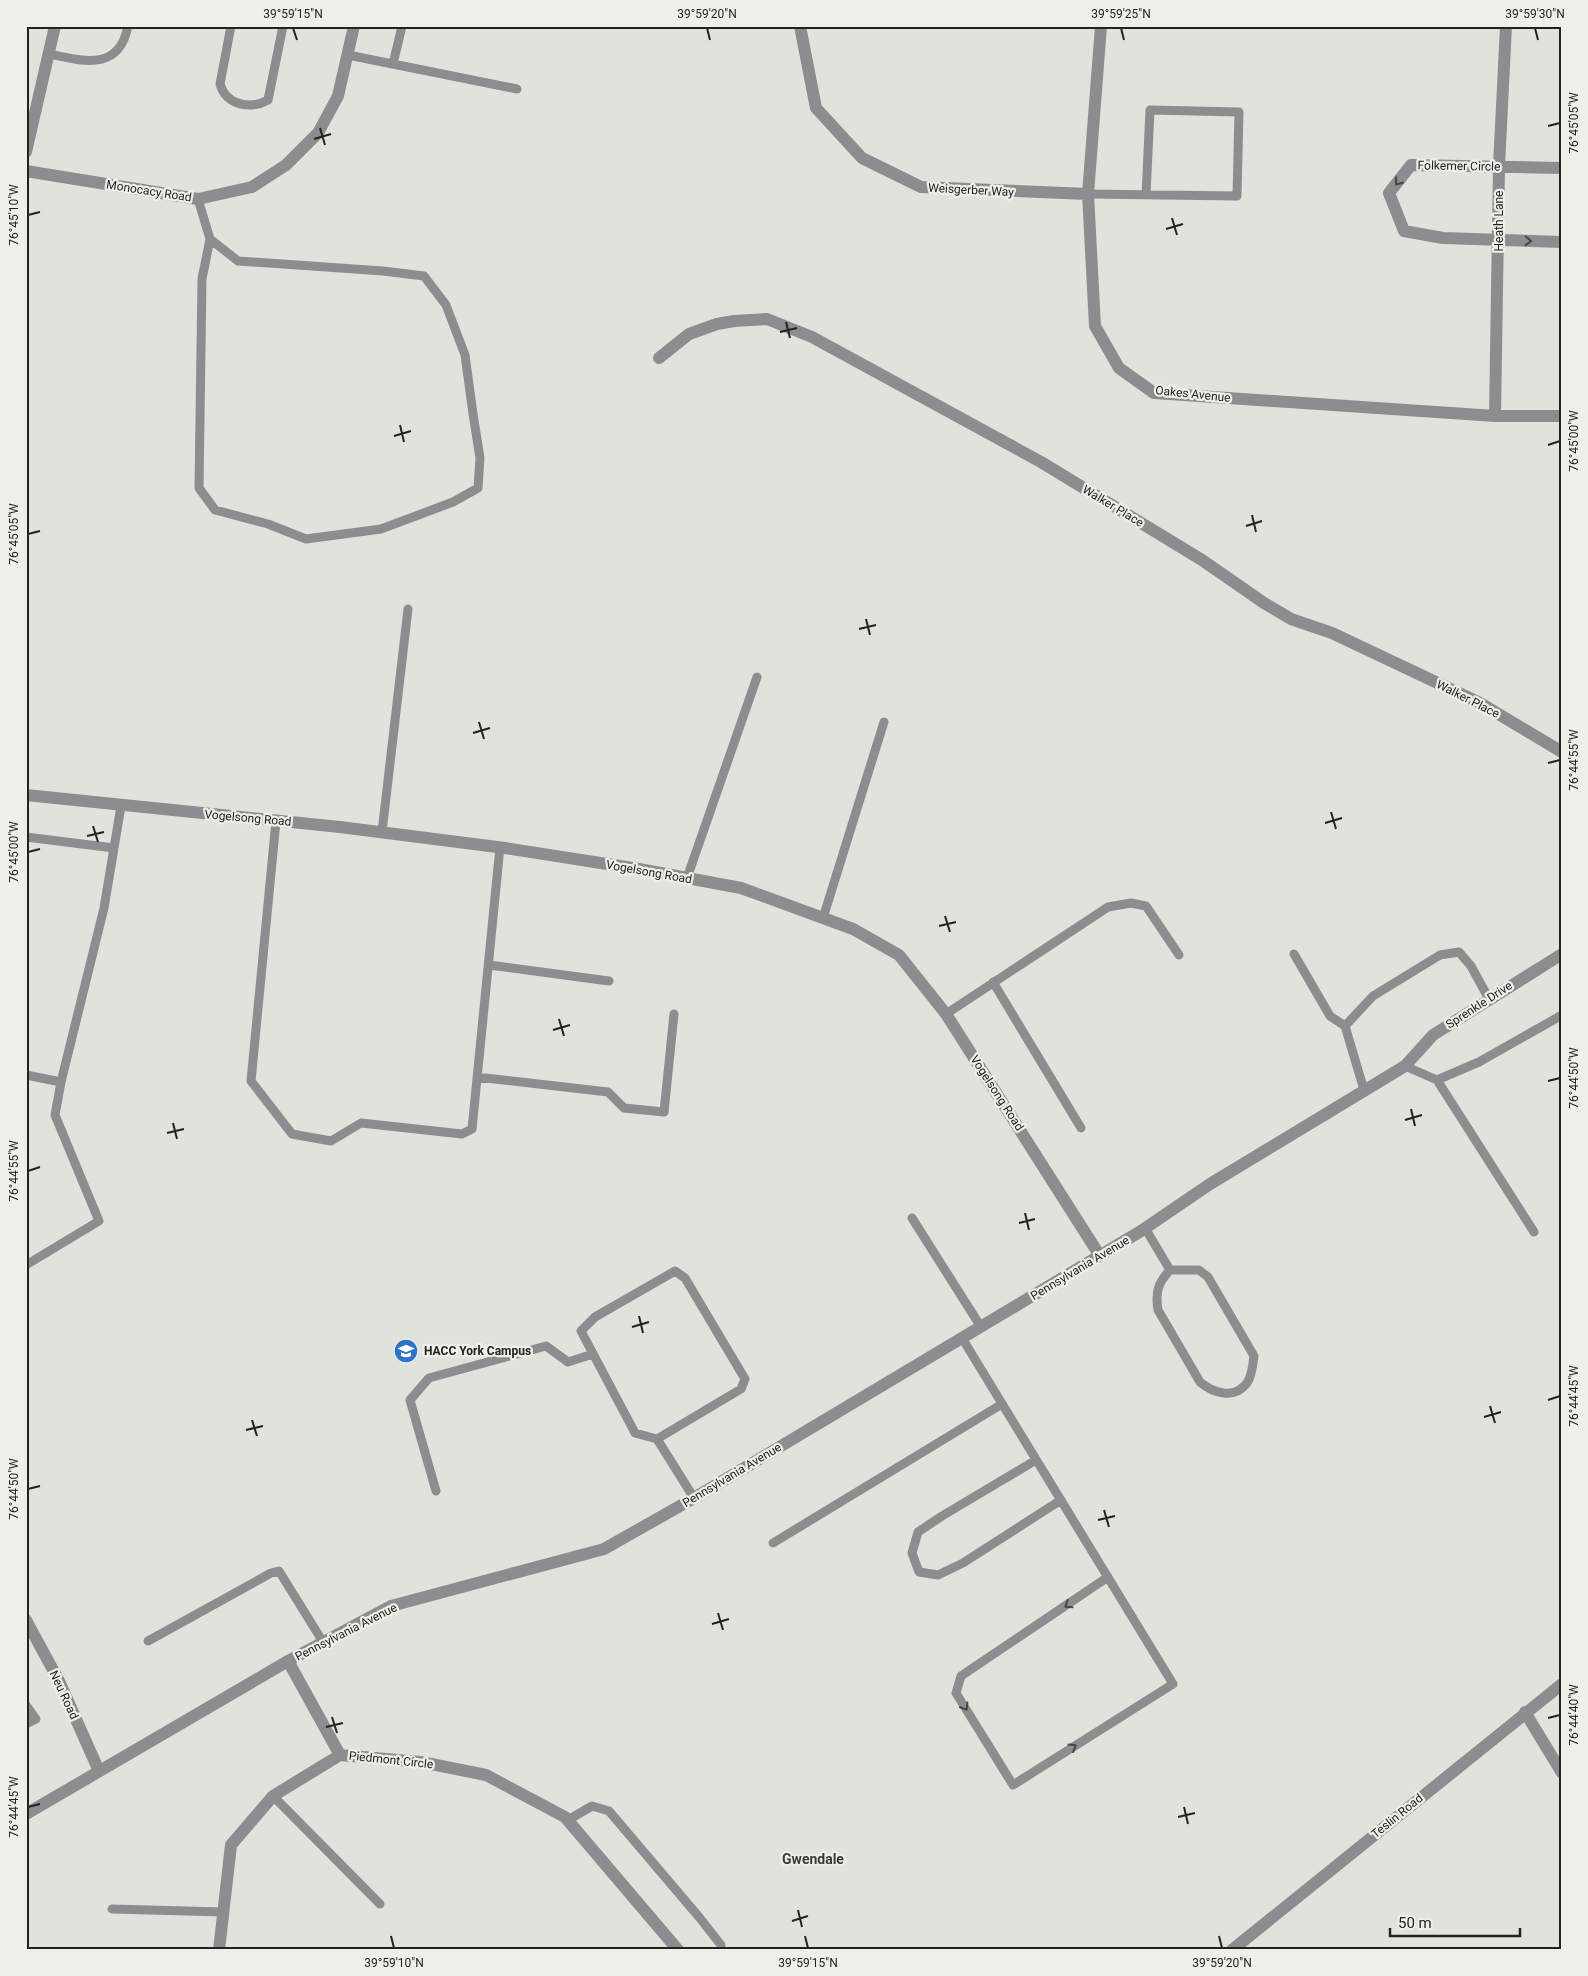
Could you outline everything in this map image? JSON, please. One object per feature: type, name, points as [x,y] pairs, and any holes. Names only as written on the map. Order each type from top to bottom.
[{"type":"street","points":[[26,152],[55,26]]},
{"type":"street","name":"Monocacy Road","points":[[26,171],[198,199],[252,187],[286,165],[318,133],[338,96],[354,26]]},
{"type":"street","name":"Weisgerber Way","points":[[800,26],[816,108],[862,158],[921,187],[1088,194]]},
{"type":"street","name":"Oakes Avenue","points":[[1100,26],[1088,194],[1095,326],[1119,368],[1154,393],[1495,416],[1562,416]]},
{"type":"street","name":"Heath Lane","points":[[1495,416],[1500,166],[1506,26]]},
{"type":"street","name":"Folkemer Circle","points":[[1562,168],[1411,165],[1389,193],[1404,231],[1443,238],[1562,242]]},
{"type":"street","name":"Walker Place","points":[[659,358],[689,334],[717,324],[734,321],[767,319],[812,337],[1041,462],[1202,560],[1264,604],[1291,619],[1332,633],[1480,703],[1562,752]]},
{"type":"street","name":"Vogelsong Road","points":[[26,795],[382,832],[500,847],[741,888],[853,929],[899,955],[946,1014],[1100,1256]]},
{"type":"street","name":"Sprenkle Drive","points":[[1405,1066],[1433,1034],[1562,954]]},
{"type":"street","name":"Pennsylvania Avenue","points":[[26,1814],[288,1661],[391,1606],[604,1549],[694,1498],[1100,1256],[1210,1184],[1405,1066]]},
{"type":"street","name":"Neu Road","points":[[26,1620],[58,1681],[99,1771]]},
{"type":"street","points":[[288,1661],[340,1755]]},
{"type":"street","name":"Teslin Road","points":[[1232,1950],[1562,1684]]},
{"type":"street","points":[[1525,1712],[1562,1773]]},
{"type":"street","name":"Piedmont Circle","points":[[219,1950],[231,1845],[274,1796],[340,1755],[421,1762],[486,1775],[565,1817],[678,1950]]},
{"type":"lane","points":[[49,54],[84,61],[99,61],[112,56],[121,46],[128,26]]},
{"type":"lane","points":[[231,26],[220,84],[223,93],[230,101],[256,106],[268,100],[283,26]]},
{"type":"lane","points":[[393,64],[402,26]]},
{"type":"lane","points":[[348,55],[517,88]]},
{"type":"lane","points":[[1088,194],[1146,195],[1237,196],[1240,112],[1150,110],[1146,195]]},
{"type":"lane","points":[[198,199],[210,239],[202,279],[200,488],[214,510],[268,524],[306,539],[381,529],[453,502],[478,488],[480,458],[465,355],[446,305],[424,276],[383,271],[238,261],[210,239]]},
{"type":"lane","points":[[382,832],[408,609]]},
{"type":"lane","points":[[687,878],[757,678]]},
{"type":"lane","points":[[823,918],[884,722]]},
{"type":"lane","points":[[26,1265],[99,1221],[55,1115],[104,908],[121,806]]},
{"type":"lane","points":[[276,821],[251,1081],[292,1134],[331,1141],[361,1124],[462,1134],[472,1129],[500,847]]},
{"type":"lane","points":[[26,837],[114,848]]},
{"type":"lane","points":[[946,1014],[1108,907],[1131,903],[1146,906],[1179,955]]},
{"type":"lane","points":[[1345,1026],[1373,996],[1440,955],[1459,952],[1471,966],[1489,999]]},
{"type":"lane","points":[[1294,954],[1330,1016],[1345,1026],[1364,1090]]},
{"type":"lane","points":[[488,965],[609,981]]},
{"type":"lane","points":[[992,982],[1081,1128]]},
{"type":"lane","points":[[477,1077],[608,1092],[624,1108],[664,1112],[674,1014]]},
{"type":"lane","points":[[1437,1080],[1479,1062],[1562,1015]]},
{"type":"lane","points":[[1405,1066],[1437,1080],[1534,1232]]},
{"type":"lane","points":[[26,1074],[62,1082]]},
{"type":"lane","points":[[912,1218],[981,1327]]},
{"type":"lane","points":[[1145,1228],[1170,1270]]},
{"type":"lane","points":[[1170,1270],[1199,1270],[1208,1277],[1254,1356],[1246,1383],[1236,1391],[1224,1394],[1209,1390],[1200,1382],[1158,1310],[1156,1299],[1160,1281],[1170,1270]]},
{"type":"lane","points":[[675,1271],[685,1278],[745,1379],[742,1389],[656,1439],[635,1434],[581,1331],[595,1317],[675,1271]]},
{"type":"lane","points":[[962,1338],[1036,1460],[1061,1500],[1108,1577],[1173,1684],[1013,1785],[956,1694],[961,1676],[1108,1577]]},
{"type":"lane","points":[[436,1492],[410,1400],[430,1378],[546,1346],[568,1362],[593,1354]]},
{"type":"lane","points":[[773,1543],[1002,1404]]},
{"type":"lane","points":[[656,1439],[694,1498]]},
{"type":"lane","points":[[1036,1460],[918,1532],[912,1553],[919,1572],[938,1574],[963,1563],[1061,1500]]},
{"type":"lane","points":[[148,1641],[279,1570],[323,1642]]},
{"type":"lane","points":[[26,1705],[36,1719],[26,1724]]},
{"type":"lane","points":[[274,1796],[380,1904]]},
{"type":"lane","points":[[568,1820],[592,1806],[609,1811],[699,1917],[721,1945],[721,1950]]},
{"type":"lane","points":[[112,1909],[224,1912]]},
{"type":"place","name":"HACC York Campus","points":[[406,1351]]},
{"type":"district","name":"Gwendale","points":[[813,1859]]}]
